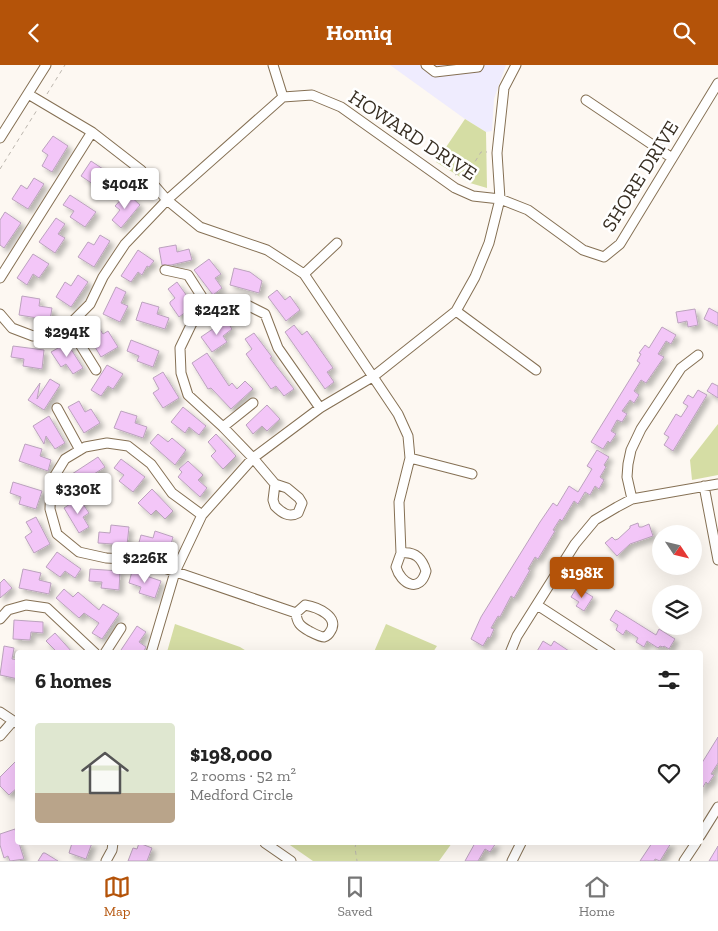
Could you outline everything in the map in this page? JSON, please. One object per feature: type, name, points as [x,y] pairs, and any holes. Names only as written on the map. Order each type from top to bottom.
[{"type":"street","points":[[0,138],[46,65]]},
{"type":"street","points":[[0,314],[12,328],[33,336],[52,333],[68,325],[90,304],[103,277],[125,244],[167,200],[283,97],[273,65]]},
{"type":"street","points":[[426,65],[435,72],[478,67],[480,65]]},
{"type":"street","points":[[152,650],[175,572],[202,515],[253,458],[320,408],[374,375],[456,311],[475,277],[489,243],[500,199],[497,153],[504,88],[516,65]]},
{"type":"street","name":"SHORE DRIVE","points":[[500,199],[528,210],[583,250],[604,257],[620,244],[718,83]]},
{"type":"street","points":[[28,94],[92,132],[141,170],[167,200],[200,227],[267,250],[304,274],[374,375],[398,414],[408,436],[410,458],[399,502],[401,553]]},
{"type":"street","name":"HOWARD DRIVE","points":[[283,97],[312,95],[341,107],[455,188],[473,196],[500,199]]},
{"type":"street","points":[[586,100],[672,158]]},
{"type":"street","points":[[0,278],[92,132]]},
{"type":"street","points":[[304,274],[338,243]]},
{"type":"street","points":[[165,270],[188,275],[211,311]]},
{"type":"street","points":[[275,484],[223,427],[188,395],[181,373],[180,348],[192,323],[221,304],[241,302],[265,314],[278,348],[320,408]]},
{"type":"street","points":[[456,311],[536,370]]},
{"type":"street","points":[[68,325],[96,369]]},
{"type":"street","points":[[632,499],[627,477],[629,457],[641,429],[681,368],[698,355]]},
{"type":"street","points":[[223,427],[252,403]]},
{"type":"street","points":[[57,408],[80,450]]},
{"type":"street","points":[[202,515],[172,493],[151,465],[128,447],[107,443],[85,447],[65,459],[51,482],[50,509],[57,534],[79,551],[106,558],[141,561],[296,613]]},
{"type":"street","points":[[410,458],[472,474]]},
{"type":"street","points":[[511,650],[517,636],[575,544],[595,520],[632,499],[718,484]]},
{"type":"street","points":[[704,486],[718,560]]},
{"type":"street","points":[[0,619],[8,610],[26,605],[47,608],[92,650]]},
{"type":"street","points":[[537,605],[606,650]]},
{"type":"street","points":[[107,650],[121,628]]},
{"type":"street","points":[[0,711],[15,723],[0,735]]},
{"type":"street","points":[[703,831],[718,807]]},
{"type":"street","points":[[106,861],[113,845]]},
{"type":"street","points":[[269,845],[291,861]]},
{"type":"street","points":[[512,861],[521,845]]},
{"type":"street","points":[[684,861],[695,845]]},
{"type":"path","points":[[0,169],[65,65]]},
{"type":"path","points":[[468,175],[467,169],[473,165],[481,152],[487,152]]},
{"type":"path","points":[[455,175],[460,173],[472,178],[477,175],[477,168],[473,165]]},
{"type":"path","points":[[356,845],[357,861]]},
{"type":"shaded area","points":[[390,65],[506,65],[494,99],[492,131],[486,132],[465,119]]},
{"type":"green space","points":[[465,119],[486,132],[487,188],[470,183],[436,162]]},
{"type":"green space","points":[[718,424],[718,475],[692,480],[690,460]]},
{"type":"green space","points":[[175,624],[245,650],[168,650]]},
{"type":"green space","points":[[386,624],[437,646],[434,650],[375,650]]},
{"type":"green space","points":[[290,845],[451,845],[439,861],[313,861]]},
{"type":"building","points":[[53,136],[68,146],[52,172],[42,166],[48,155],[42,151]]},
{"type":"building","points":[[91,161],[106,171],[102,176],[113,183],[106,193],[81,176]]},
{"type":"building","points":[[34,178],[44,184],[28,209],[12,199],[21,185],[27,189]]},
{"type":"building","points":[[127,193],[140,205],[121,228],[112,220],[120,210],[115,206]]},
{"type":"building","points":[[70,195],[96,212],[85,227],[70,217],[74,211],[63,205]]},
{"type":"building","points":[[5,212],[21,223],[4,248],[0,245],[0,220]]},
{"type":"building","points":[[56,218],[65,224],[58,234],[65,238],[55,253],[39,242]]},
{"type":"building","points":[[100,235],[110,241],[94,267],[78,257],[88,242],[94,245]]},
{"type":"building","points":[[176,245],[177,252],[189,249],[192,260],[162,265],[159,248]]},
{"type":"building","points":[[138,250],[154,261],[149,267],[147,266],[142,275],[138,272],[131,282],[121,276]]},
{"type":"building","points":[[33,254],[49,264],[39,278],[33,274],[27,285],[17,278]]},
{"type":"building","points":[[209,259],[221,274],[215,278],[222,288],[213,295],[194,270]]},
{"type":"building","points":[[234,268],[250,272],[262,281],[259,293],[230,285]]},
{"type":"building","points":[[78,275],[88,282],[71,307],[56,297],[65,282],[71,286]]},
{"type":"building","points":[[177,282],[194,306],[179,317],[170,304],[175,298],[168,289]]},
{"type":"building","points":[[116,287],[126,292],[121,303],[128,306],[120,322],[103,314]]},
{"type":"building","points":[[277,290],[285,300],[290,296],[300,310],[286,321],[268,297]]},
{"type":"building","points":[[22,296],[40,299],[39,306],[52,308],[50,320],[19,315]]},
{"type":"building","points":[[142,302],[159,307],[157,314],[169,318],[165,329],[136,320]]},
{"type":"building","points":[[709,308],[718,313],[718,326],[704,319]]},
{"type":"building","points":[[695,309],[698,325],[688,327],[687,321],[678,323],[676,312]]},
{"type":"building","points":[[226,320],[232,329],[223,336],[227,342],[212,352],[201,337]]},
{"type":"building","points":[[97,325],[103,334],[108,331],[118,347],[101,357],[86,332]]},
{"type":"building","points":[[294,325],[302,335],[307,331],[333,368],[327,372],[334,382],[325,389],[285,332]]},
{"type":"building","points":[[662,327],[676,335],[671,344],[666,341],[658,354],[664,357],[646,383],[641,380],[634,391],[639,395],[634,403],[630,400],[622,411],[627,414],[622,422],[617,420],[611,431],[616,434],[603,449],[591,442],[640,363],[637,361],[641,354],[639,353],[645,345],[649,348]]},
{"type":"building","points":[[254,333],[272,357],[270,358],[294,389],[284,396],[276,386],[271,389],[246,354],[252,349],[245,339]]},
{"type":"building","points":[[131,340],[159,351],[153,367],[137,361],[139,356],[127,351]]},
{"type":"building","points":[[67,343],[83,368],[73,374],[66,364],[61,367],[51,352]]},
{"type":"building","points":[[13,346],[44,350],[42,369],[23,366],[24,359],[11,357]]},
{"type":"building","points":[[207,353],[229,386],[232,383],[237,389],[245,381],[253,389],[231,409],[211,388],[208,389],[192,363]]},
{"type":"building","points":[[107,365],[123,374],[113,389],[108,386],[101,396],[91,390]]},
{"type":"building","points":[[163,372],[179,398],[163,408],[153,393],[159,389],[153,378]]},
{"type":"building","points":[[50,379],[60,385],[44,410],[28,400],[40,383],[37,399]]},
{"type":"building","points":[[712,383],[718,386],[718,398],[707,391]]},
{"type":"building","points":[[698,390],[707,395],[673,451],[664,445],[669,437],[664,434],[676,414],[681,417],[688,406],[683,403],[688,395],[693,398]]},
{"type":"building","points":[[79,401],[85,412],[91,409],[100,423],[84,433],[68,407]]},
{"type":"building","points":[[267,405],[280,419],[267,431],[262,426],[253,434],[246,425]]},
{"type":"building","points":[[183,407],[206,426],[199,435],[189,427],[185,433],[171,422]]},
{"type":"building","points":[[121,411],[137,416],[135,423],[147,427],[143,438],[114,428]]},
{"type":"building","points":[[49,416],[65,443],[55,449],[46,436],[44,444],[33,426]]},
{"type":"building","points":[[158,434],[168,442],[172,438],[186,450],[175,465],[150,443]]},
{"type":"building","points":[[216,434],[236,456],[223,469],[211,456],[216,451],[208,442]]},
{"type":"building","points":[[25,444],[42,449],[40,456],[51,460],[48,471],[19,461]]},
{"type":"building","points":[[597,450],[609,457],[600,477],[604,480],[599,489],[595,486],[590,495],[585,492],[578,504],[574,501],[562,521],[560,519],[538,559],[535,557],[528,569],[530,570],[514,598],[511,596],[500,617],[498,616],[491,628],[494,629],[490,638],[488,637],[483,646],[471,639],[481,617],[553,503],[557,506],[569,486],[578,492],[592,469],[587,466]]},
{"type":"building","points":[[98,457],[105,467],[94,474],[98,480],[83,490],[72,474]]},
{"type":"building","points":[[121,459],[145,477],[133,492],[119,481],[124,475],[114,468]]},
{"type":"building","points":[[188,461],[203,475],[198,480],[207,488],[200,497],[178,477],[182,472],[179,469]]},
{"type":"building","points":[[13,482],[42,491],[36,509],[19,504],[21,497],[10,493]]},
{"type":"building","points":[[152,489],[173,511],[165,519],[156,510],[151,515],[138,503]]},
{"type":"building","points":[[79,498],[89,513],[83,517],[89,527],[79,533],[64,508]]},
{"type":"building","points":[[36,517],[50,544],[34,553],[25,537],[32,532],[26,522]]},
{"type":"building","points":[[638,523],[639,527],[642,527],[649,524],[652,536],[630,544],[617,556],[605,543],[612,537],[615,540],[618,539],[630,526]]},
{"type":"building","points":[[111,525],[129,527],[127,545],[98,543],[99,532],[110,533]]},
{"type":"building","points":[[155,531],[173,537],[168,555],[138,546],[141,535],[153,538]]},
{"type":"building","points":[[57,552],[81,569],[75,578],[65,571],[60,577],[46,567]]},
{"type":"building","points":[[23,569],[41,573],[39,580],[51,583],[49,594],[19,588]]},
{"type":"building","points":[[90,569],[120,571],[119,590],[101,588],[102,582],[89,581]]},
{"type":"building","points":[[132,571],[161,581],[155,598],[139,593],[141,587],[129,583]]},
{"type":"building","points":[[4,579],[12,588],[0,598],[0,583]]},
{"type":"building","points":[[577,587],[593,597],[584,611],[576,606],[579,602],[571,597]]},
{"type":"building","points":[[64,589],[73,597],[78,592],[99,610],[103,604],[119,614],[102,639],[92,633],[99,623],[84,613],[79,618],[56,598]]},
{"type":"building","points":[[616,610],[652,632],[652,635],[669,635],[675,639],[669,649],[664,646],[658,648],[647,641],[644,647],[636,642],[638,638],[626,630],[623,635],[616,630],[618,625],[610,620]]},
{"type":"building","points":[[14,620],[43,622],[43,633],[31,632],[30,640],[13,639]]},
{"type":"building","points":[[137,626],[146,632],[139,642],[146,647],[144,650],[121,650]]},
{"type":"building","points":[[55,633],[70,650],[55,650],[46,641]]},
{"type":"building","points":[[543,641],[551,646],[554,641],[568,650],[538,650]]},
{"type":"building","points":[[4,646],[14,648],[12,659],[15,660],[15,678],[0,675]]},
{"type":"building","points":[[718,737],[718,763],[711,774],[714,775],[708,784],[706,782],[703,787],[703,761]]},
{"type":"building","points":[[15,762],[15,790],[9,795],[0,786],[0,777]]},
{"type":"building","points":[[15,829],[15,845],[20,845],[24,859],[10,861],[8,856],[4,858],[0,845],[0,834]]},
{"type":"building","points":[[71,845],[91,845],[86,859],[69,853]]},
{"type":"building","points":[[138,845],[152,848],[147,861],[128,861],[133,848],[137,849]]},
{"type":"building","points":[[474,845],[495,845],[490,852],[485,849],[478,861],[465,861]]},
{"type":"building","points":[[651,845],[670,845],[660,861],[655,859],[654,861],[640,861]]},
{"type":"building","points":[[718,846],[718,861],[709,861]]},
{"type":"building","points":[[43,853],[45,853],[58,861],[38,861]]}]
